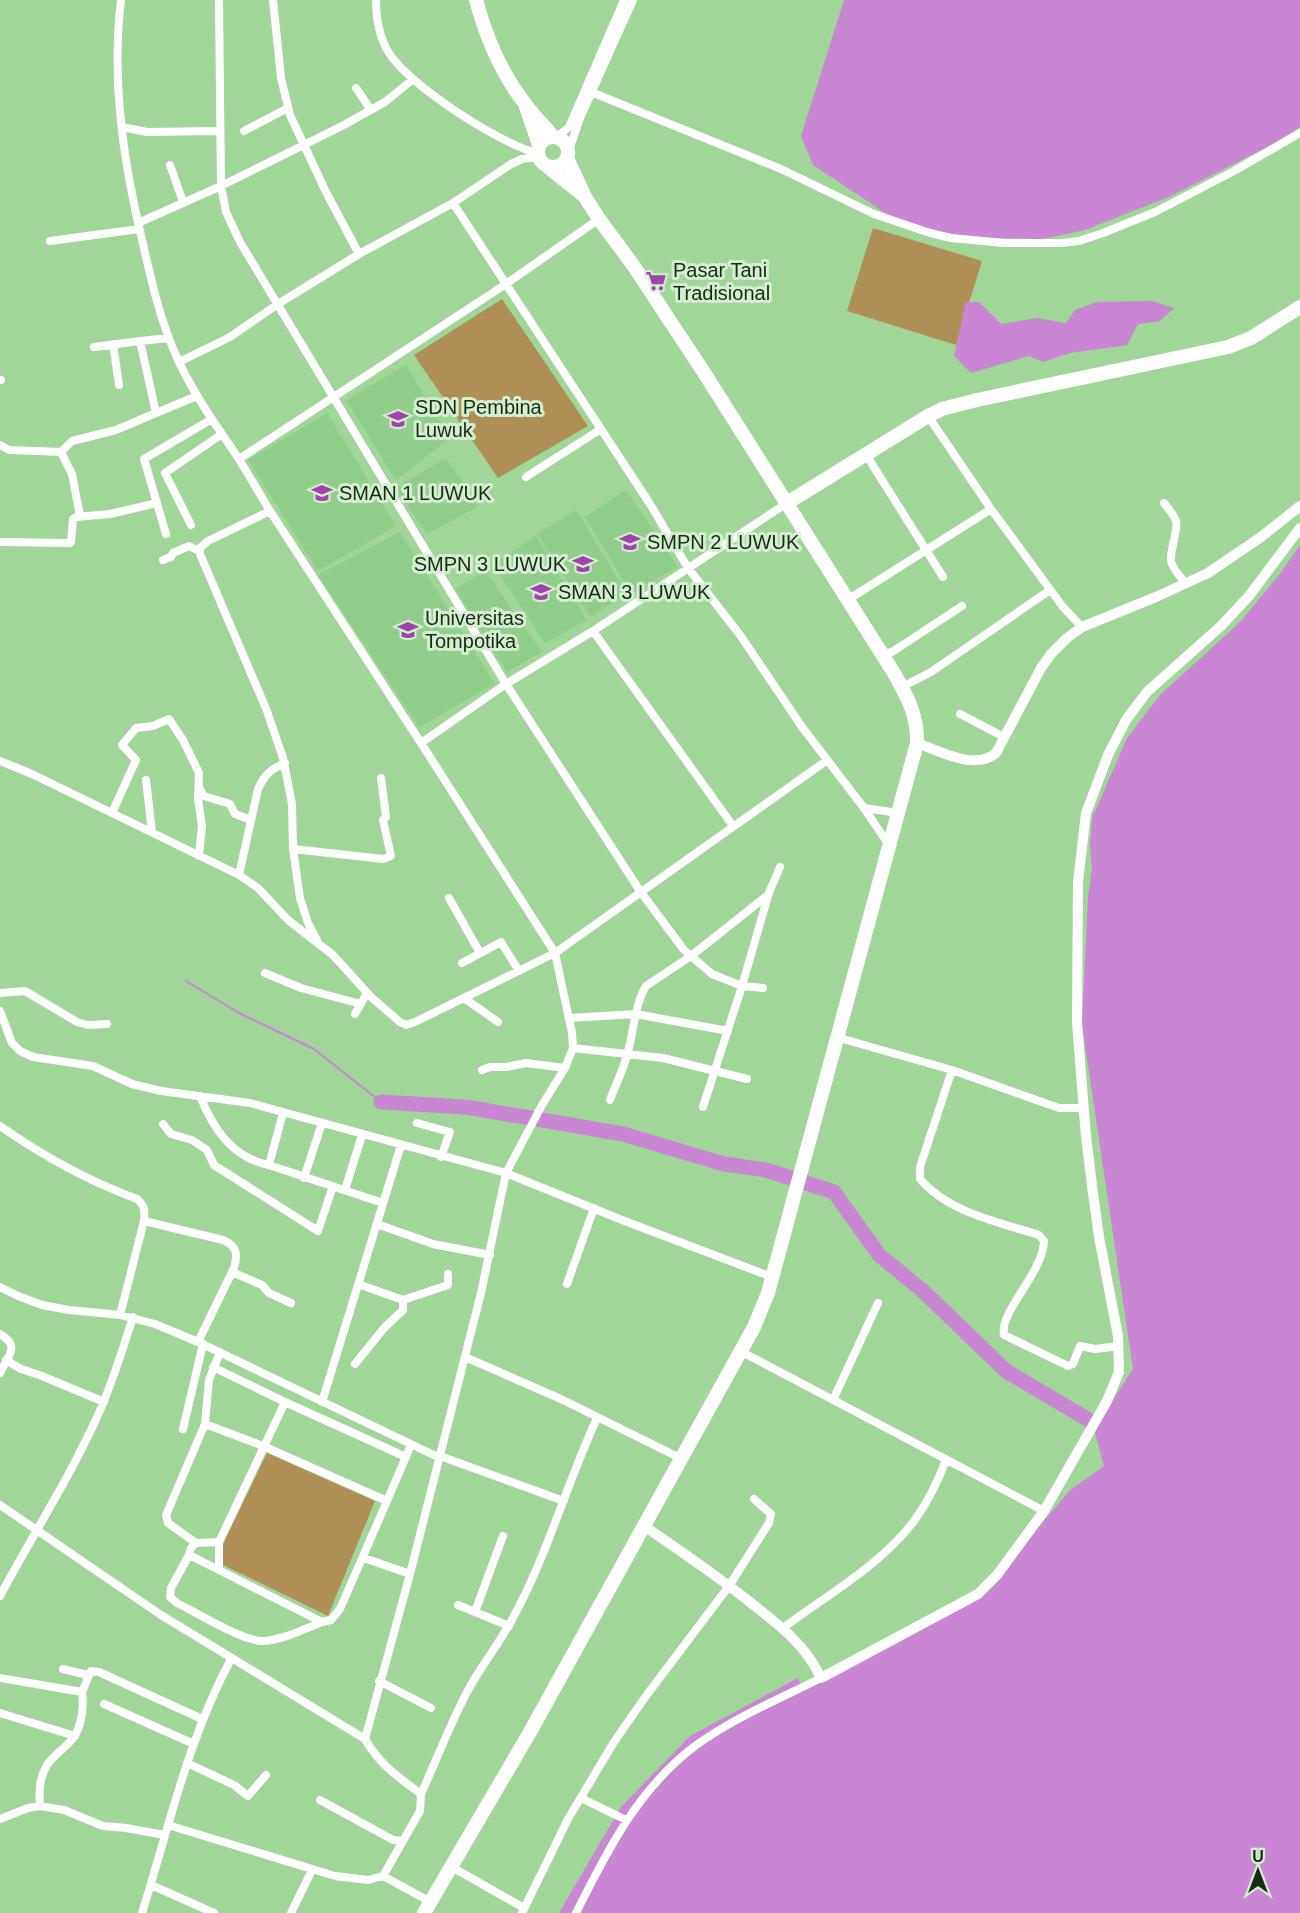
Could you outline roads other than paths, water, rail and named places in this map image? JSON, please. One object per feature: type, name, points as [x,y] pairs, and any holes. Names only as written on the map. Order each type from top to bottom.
[{"type":"highway","points":[[426,1907],[530,1732],[742,1352],[762,1308],[916,743],[914,712],[902,687],[787,503],[633,265],[585,197],[565,142],[555,137],[526,105],[507,76],[489,42],[476,0]]},
{"type":"highway","points":[[526,105],[541,155],[585,197]]},
{"type":"highway","points":[[541,155],[544,140],[555,137]]},
{"type":"highway","points":[[541,155],[562,165],[568,155]]},
{"type":"highway","points":[[787,503],[865,453],[942,409],[1228,347],[1251,338],[1300,307]]},
{"type":"street","points":[[121,0],[117,32],[117,80],[122,127],[138,226],[153,289],[179,362],[197,396],[270,511],[555,953],[572,1033],[573,1048],[565,1068],[542,1105],[506,1173],[490,1255],[465,1357],[365,1739]]},
{"type":"street","points":[[219,0],[221,186],[231,225],[506,684],[640,891],[691,956],[712,974],[742,986],[763,988]]},
{"type":"street","points":[[273,0],[281,78],[288,108],[326,192],[359,255]]},
{"type":"street","points":[[376,0],[377,21],[384,45],[396,63],[412,80],[454,110],[513,144],[541,155]]},
{"type":"street","points":[[555,137],[569,127],[624,0]]},
{"type":"street","points":[[568,155],[574,132],[633,0]]},
{"type":"street","points":[[50,241],[138,226],[371,110],[412,80]]},
{"type":"street","points":[[356,88],[371,110]]},
{"type":"street","points":[[591,92],[781,169],[874,214],[951,238],[1004,243],[1061,243],[1079,241],[1103,233],[1155,212],[1300,133]]},
{"type":"street","points":[[244,131],[288,108]]},
{"type":"street","points":[[122,127],[147,132],[220,131]]},
{"type":"street","points":[[179,362],[230,337],[278,304],[359,255],[453,203],[516,161],[541,155]]},
{"type":"street","points":[[171,165],[183,202]]},
{"type":"street","points":[[453,203],[650,504],[688,568],[740,635],[826,761],[864,808],[889,845]]},
{"type":"street","points":[[239,459],[506,284],[599,219]]},
{"type":"street","points":[[94,347],[169,338]]},
{"type":"street","points":[[140,341],[156,413]]},
{"type":"street","points":[[113,344],[119,385]]},
{"type":"street","points":[[0,445],[9,450],[61,452],[72,441],[116,430],[197,396]]},
{"type":"street","points":[[928,416],[991,509],[1050,590],[1082,627]]},
{"type":"street","points":[[166,534],[145,457],[212,419]]},
{"type":"street","points":[[526,477],[601,429]]},
{"type":"street","points":[[190,525],[165,473],[222,434]]},
{"type":"street","points":[[61,452],[72,474],[80,516]]},
{"type":"street","points":[[865,453],[943,577]]},
{"type":"street","points":[[0,542],[70,543],[73,519],[80,516],[110,514],[156,503]]},
{"type":"street","points":[[421,743],[506,684],[593,631],[787,503]]},
{"type":"street","points":[[1164,503],[1175,517],[1178,529],[1171,556],[1172,564],[1186,584]]},
{"type":"street","points":[[916,743],[961,758],[989,759],[996,753],[1051,654],[1067,638],[1082,627],[1208,573],[1241,552],[1300,506]]},
{"type":"street","points":[[849,599],[991,509]]},
{"type":"street","points":[[199,551],[208,541],[270,511]]},
{"type":"street","points":[[576,1913],[610,1845],[626,1820],[648,1792],[695,1746],[978,1594],[997,1575],[1044,1511],[1107,1401],[1119,1372],[1119,1346],[1097,1226],[1083,1108],[1077,1022],[1077,921],[1083,832],[1090,799],[1108,755],[1126,720],[1148,691],[1221,626],[1249,596],[1297,530],[1287,528],[1283,520]]},
{"type":"street","points":[[163,560],[189,546],[199,551],[267,711],[285,763],[292,804],[293,849],[300,898],[308,923],[318,942]]},
{"type":"street","points":[[902,687],[931,672],[1050,590]]},
{"type":"street","points":[[882,654],[892,652],[962,606]]},
{"type":"street","points":[[593,631],[733,826]]},
{"type":"street","points":[[960,714],[1004,737]]},
{"type":"street","points":[[112,813],[136,760],[122,745],[136,728],[153,726],[169,719],[183,740],[199,773],[198,800],[202,826],[199,856]]},
{"type":"street","points":[[0,761],[239,875],[258,888],[288,920],[344,965],[367,993],[400,1022],[406,1024],[555,953],[826,761]]},
{"type":"street","points":[[239,875],[258,789],[269,770],[285,763]]},
{"type":"street","points":[[293,849],[383,859],[391,856],[383,820],[386,817],[381,778]]},
{"type":"street","points":[[146,780],[152,832]]},
{"type":"street","points":[[199,785],[204,796],[230,804],[235,814],[251,820]]},
{"type":"street","points":[[864,808],[898,813]]},
{"type":"street","points":[[703,1107],[742,986],[768,895],[780,867]]},
{"type":"street","points":[[610,1100],[627,1055],[642,992],[646,986],[691,956],[768,895]]},
{"type":"street","points":[[448,898],[480,953]]},
{"type":"street","points":[[462,963],[501,942],[519,971]]},
{"type":"street","points":[[265,973],[301,988],[361,1004]]},
{"type":"street","points":[[0,993],[25,991],[77,1022],[88,1025],[107,1024]]},
{"type":"street","points":[[356,1014],[367,993]]},
{"type":"street","points":[[464,998],[498,1022]]},
{"type":"street","points":[[0,1011],[12,1043],[20,1051],[33,1057],[86,1064],[132,1084],[250,1103],[506,1173],[772,1276]]},
{"type":"street","points":[[569,1018],[636,1014],[728,1031]]},
{"type":"street","points":[[836,1037],[905,1055],[1059,1107],[1083,1108]]},
{"type":"street","points":[[573,1048],[645,1055],[747,1079]]},
{"type":"street","points":[[482,1070],[525,1063],[565,1068]]},
{"type":"street","points":[[952,1070],[920,1167],[920,1179],[954,1205],[970,1213],[1039,1235],[1044,1241],[1038,1267],[1006,1320],[1004,1335],[1068,1366],[1073,1365],[1080,1346],[1095,1349],[1119,1346]]},
{"type":"street","points":[[200,1096],[212,1120],[234,1150],[248,1160],[383,1203]]},
{"type":"street","points":[[268,1165],[283,1113]]},
{"type":"street","points":[[304,1178],[322,1123]]},
{"type":"street","points":[[417,1123],[450,1132],[441,1157]]},
{"type":"street","points":[[163,1124],[171,1134],[192,1140],[207,1150],[214,1165],[318,1231],[333,1186]]},
{"type":"street","points":[[0,1126],[51,1160],[137,1199],[143,1204],[144,1221],[120,1315]]},
{"type":"street","points":[[345,1190],[362,1135]]},
{"type":"street","points":[[322,1402],[401,1145]]},
{"type":"street","points":[[567,1284],[594,1208]]},
{"type":"street","points":[[144,1221],[231,1243],[236,1251],[237,1258],[232,1272],[201,1343],[183,1429]]},
{"type":"street","points":[[377,1224],[433,1244],[490,1255]]},
{"type":"street","points":[[232,1272],[262,1285],[269,1293],[291,1303]]},
{"type":"street","points":[[358,1284],[403,1300],[448,1285],[448,1274]]},
{"type":"street","points":[[0,1287],[42,1305],[133,1317],[155,1324],[201,1343],[411,1445],[564,1502]]},
{"type":"street","points":[[355,1364],[384,1328],[403,1310],[403,1300]]},
{"type":"street","points":[[833,1400],[878,1303]]},
{"type":"street","points":[[1,1593],[74,1464],[104,1402],[133,1317]]},
{"type":"street","points":[[0,1334],[9,1339],[12,1344],[12,1350],[0,1372]]},
{"type":"street","points":[[219,1542],[196,1543],[178,1532],[166,1518],[205,1424],[207,1387],[220,1352]]},
{"type":"street","points":[[742,1352],[1044,1511]]},
{"type":"street","points":[[465,1357],[561,1399],[682,1459]]},
{"type":"street","points":[[6,1360],[21,1369],[104,1402]]},
{"type":"street","points":[[213,1367],[406,1457]]},
{"type":"street","points":[[219,1570],[219,1542],[285,1402]]},
{"type":"street","points":[[168,1825],[335,1876],[368,1881],[382,1876],[420,1811],[421,1794],[466,1694],[526,1592],[564,1502],[580,1454],[597,1418]]},
{"type":"street","points":[[205,1424],[263,1446],[387,1501]]},
{"type":"street","points":[[196,1543],[191,1548],[171,1588],[170,1597],[177,1603],[242,1635],[261,1641],[274,1640],[331,1620],[340,1609],[364,1558],[411,1445]]},
{"type":"street","points":[[783,1628],[862,1570],[893,1544],[914,1521],[927,1501],[946,1460]]},
{"type":"street","points":[[450,1866],[523,1911],[580,1798],[614,1742],[729,1586],[769,1523],[771,1514],[754,1499]]},
{"type":"street","points":[[0,1506],[162,1615],[365,1739],[373,1754],[393,1774],[421,1794]]},
{"type":"street","points":[[644,1526],[729,1586],[783,1628],[802,1647],[821,1678]]},
{"type":"street","points":[[475,1612],[503,1536]]},
{"type":"street","points":[[189,1555],[322,1622]]},
{"type":"street","points":[[364,1558],[410,1574]]},
{"type":"street","points":[[458,1605],[508,1626]]},
{"type":"street","points":[[142,1913],[202,1719],[231,1659]]},
{"type":"street","points":[[63,1669],[88,1675]]},
{"type":"street","points":[[40,1806],[40,1785],[47,1766],[75,1736],[82,1710],[82,1692],[91,1671],[99,1672],[202,1719]]},
{"type":"street","points":[[0,1678],[82,1692]]},
{"type":"street","points":[[379,1682],[431,1708]]},
{"type":"street","points":[[104,1704],[194,1744]]},
{"type":"street","points":[[0,1713],[75,1736]]},
{"type":"street","points":[[187,1763],[234,1785],[248,1796],[266,1774]]},
{"type":"street","points":[[580,1798],[626,1820]]},
{"type":"street","points":[[320,1800],[393,1840],[402,1841]]},
{"type":"street","points":[[0,1819],[28,1808],[40,1806],[64,1810],[103,1826],[165,1835]]},
{"type":"street","points":[[291,1913],[312,1870]]},
{"type":"street","points":[[382,1876],[426,1907]]},
{"type":"street","points":[[151,1885],[214,1913]]},
{"type":"waterway","points":[[186,981],[239,1013],[314,1049],[381,1102]]},
{"type":"waterway","points":[[381,1102],[466,1107],[623,1134],[724,1164],[766,1170],[834,1192],[879,1255],[923,1291],[1006,1371],[1099,1426]]},
{"type":"place","name":"Pasar Tani Tradisional","points":[[656,281]]},
{"type":"place","name":"SDN Pembina Luwuk","points":[[398,419]]},
{"type":"place","name":"SMAN 1 LUWUK","points":[[322,493]]},
{"type":"place","name":"SMPN 2 LUWUK","points":[[630,542]]},
{"type":"place","name":"SMPN 3 LUWUK","points":[[583,564]]},
{"type":"place","name":"SMAN 3 LUWUK","points":[[541,592]]},
{"type":"place","name":"Universitas Tompotika","points":[[408,630]]}]
